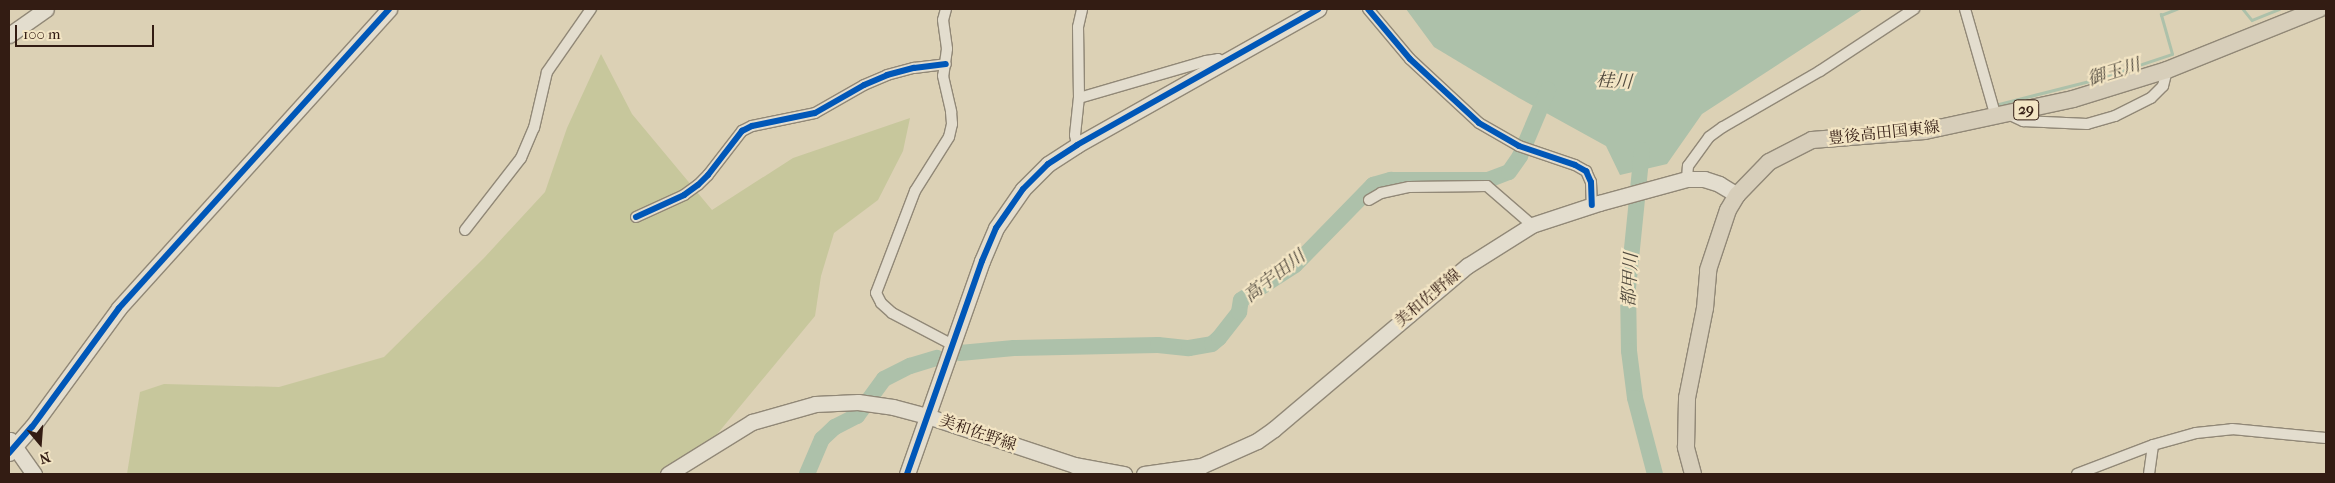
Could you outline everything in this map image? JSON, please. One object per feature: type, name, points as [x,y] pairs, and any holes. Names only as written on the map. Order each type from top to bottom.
[{"type":"main road","name":"豊後高田国東線","points":[[1693,474],[1686,447],[1687,398],[1705,308],[1708,270],[1716,238],[1728,210],[1737,194],[1768,162],[1812,140],[1925,131],[2073,99],[2167,70],[2319,9]]},
{"type":"street","points":[[9,35],[46,9]]},
{"type":"street","points":[[34,474],[11,446],[120,308],[389,9]]},
{"type":"street","points":[[465,230],[521,158],[534,128],[547,72],[591,9]]},
{"type":"street","points":[[946,9],[943,20],[947,49],[943,76],[952,124],[949,137],[915,191],[876,293],[880,303],[892,313],[953,344]]},
{"type":"street","points":[[1076,145],[1075,135],[1079,98],[1078,26],[1082,9]]},
{"type":"street","points":[[907,474],[982,261],[1004,216],[1035,175],[1076,145],[1318,9]]},
{"type":"street","points":[[1368,9],[1410,58],[1444,93],[1479,123],[1523,148],[1576,165],[1586,171],[1591,182],[1596,204]]},
{"type":"street","points":[[1680,180],[1709,137],[1723,126],[1820,71],[1914,9]]},
{"type":"street","points":[[1965,9],[2002,115],[2023,121],[2087,124],[2115,116],[2151,98],[2163,86],[2167,70]]},
{"type":"street","points":[[1079,98],[1212,60],[1223,62]]},
{"type":"street","points":[[636,217],[684,195],[698,185],[742,131],[752,126],[815,113],[864,84],[914,68],[946,64]]},
{"type":"street","name":"美和佐野線","points":[[1144,474],[1201,466],[1257,441],[1468,266],[1532,225],[1680,180],[1704,179],[1719,184],[1737,194]]},
{"type":"street","points":[[1369,200],[1381,193],[1409,187],[1487,186],[1532,225]]},
{"type":"street","name":"美和佐野線","points":[[668,474],[752,422],[815,404],[858,402],[927,416],[1074,466],[1124,474]]},
{"type":"street","points":[[2076,474],[2152,444],[2196,433],[2227,429],[2326,438]]},
{"type":"street","points":[[2149,474],[2152,444]]},
{"type":"shaded area","points":[[601,54],[632,114],[712,210],[793,158],[910,118],[903,151],[878,200],[834,233],[821,276],[815,316],[684,474],[127,474],[140,392],[164,384],[279,387],[384,357],[484,258],[545,192],[567,128]]},
{"type":"water","name":"桂川","points":[[1406,9],[1863,9],[1702,114],[1667,164],[1620,175],[1606,146],[1519,98],[1434,47]]},
{"type":"waterway","name":"御玉川","points":[[1999,104],[2097,79],[2172,54],[2161,15],[2177,9]]},
{"type":"waterway","name":"御玉川","points":[[2243,9],[2252,20],[2279,9]]},
{"type":"waterway","name":"高宇田川","points":[[960,353],[1014,348],[1158,345],[1189,348],[1212,344],[1239,312],[1241,300],[1295,265],[1373,185],[1391,180],[1488,180],[1509,172],[1520,156],[1548,90]]},
{"type":"waterway","name":"都甲川","points":[[1642,150],[1628,288],[1629,351],[1635,398],[1655,474]]},
{"type":"waterway","name":"高宇田川","points":[[807,474],[822,439],[835,427],[857,416],[884,379],[910,366],[937,358]]},
{"type":"cycle path","points":[[9,453],[32,427],[119,308],[389,9]]},
{"type":"cycle path","points":[[907,474],[982,261],[996,228],[1023,189],[1048,164],[1077,145],[1318,9]]},
{"type":"cycle path","points":[[1368,9],[1410,59],[1479,123],[1519,146],[1575,165],[1586,171],[1591,182],[1592,205]]},
{"type":"cycle path","points":[[636,217],[684,195],[698,185],[742,131],[752,126],[815,113],[864,85],[887,75],[914,68],[946,64]]}]
